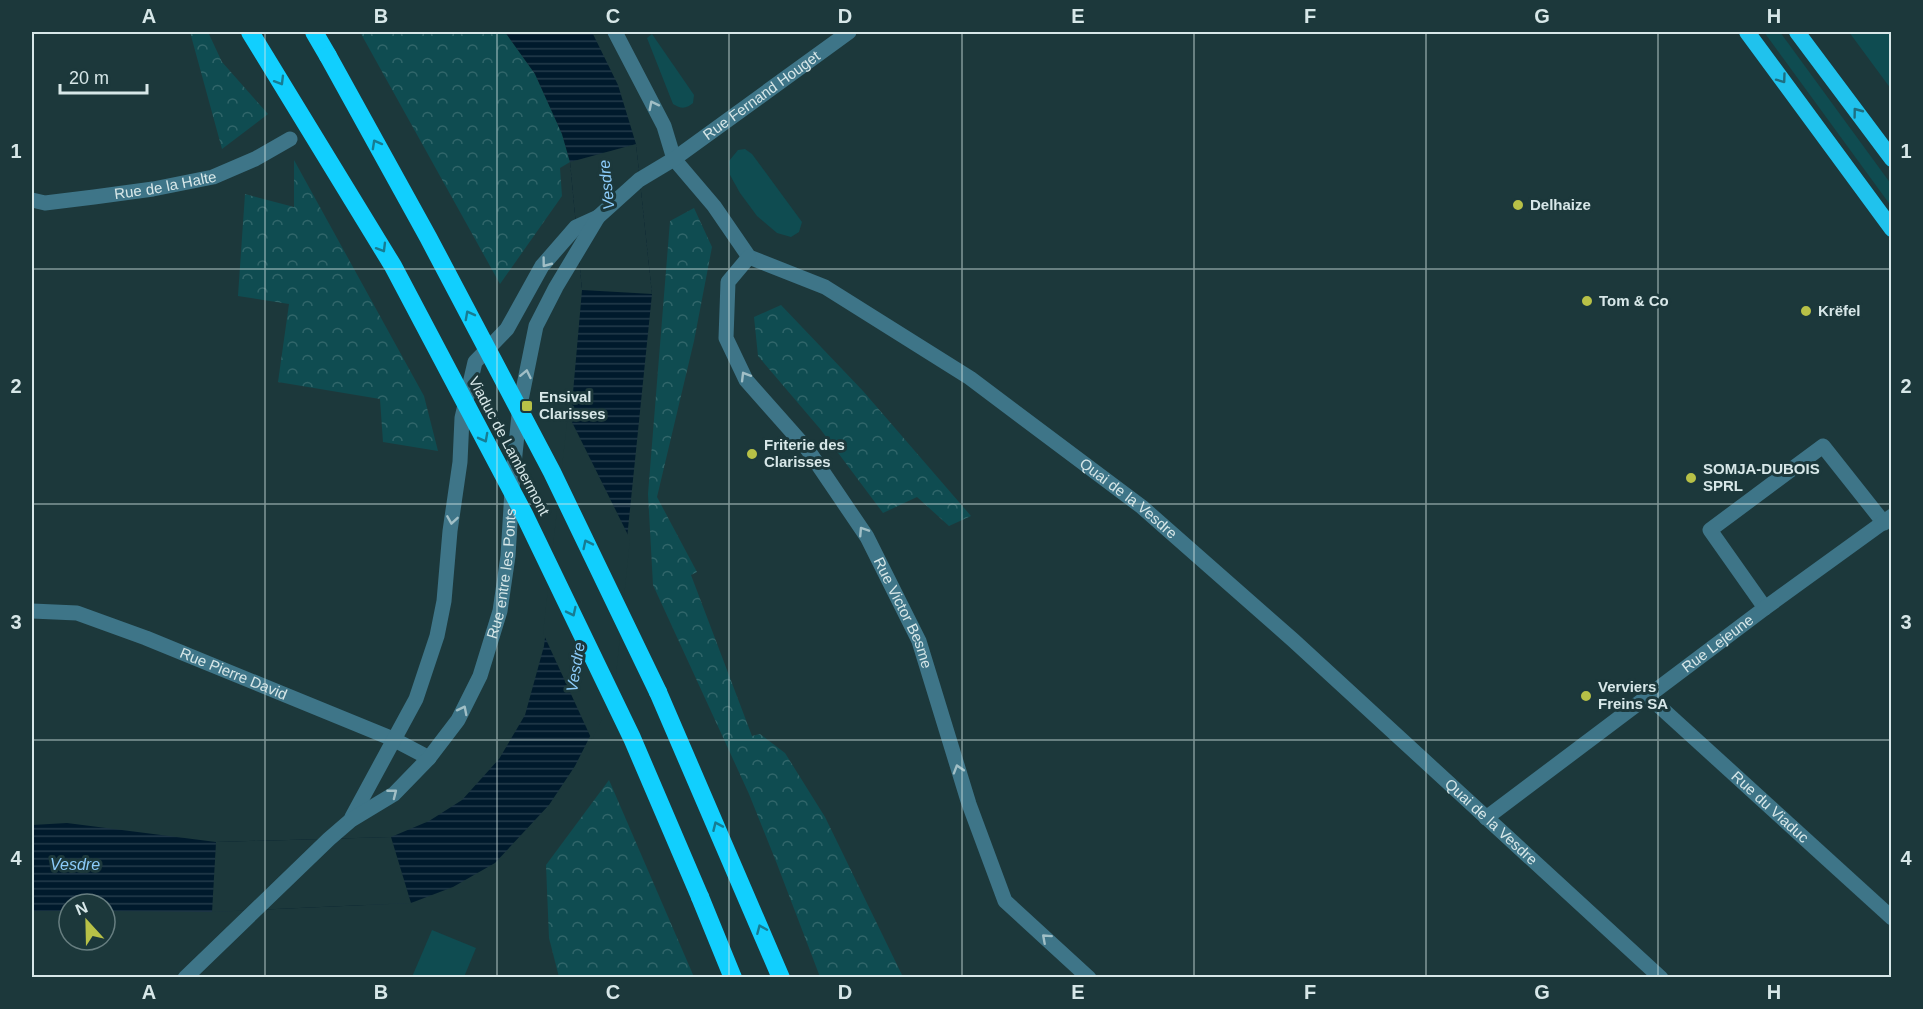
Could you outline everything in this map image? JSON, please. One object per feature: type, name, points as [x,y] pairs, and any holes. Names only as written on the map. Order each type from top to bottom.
[{"type":"highway","name":"Viaduc de Lambermont","points":[[250,32],[393,266],[524,514],[632,738],[733,978]]},
{"type":"highway","name":"Viaduc de Lambermont","points":[[314,32],[428,237],[552,471],[658,692],[741,880],[781,978]]},
{"type":"highway","points":[[1747,32],[1892,229]]},
{"type":"highway","points":[[1797,32],[1892,159]]},
{"type":"street","points":[[615,32],[664,126],[674,159],[714,206],[749,257]]},
{"type":"street","name":"Rue Fernand Houget","points":[[674,159],[849,32]]},
{"type":"street","name":"Rue de la Halte","points":[[32,200],[45,203],[94,197],[153,189],[213,177],[255,159],[290,139]]},
{"type":"street","name":"Rue entre les Ponts","points":[[185,978],[329,839],[351,820],[394,794],[429,758],[458,720],[480,676],[500,611],[508,556],[520,405],[536,326],[556,287],[598,217],[639,180],[674,159]]},
{"type":"street","name":"Rue entre les Ponts","points":[[351,820],[416,699],[440,624],[460,462],[462,418],[475,362],[507,329],[542,266],[576,227],[598,217]]},
{"type":"street","name":"Quai de la Vesdre","points":[[749,257],[825,288],[970,378],[1142,507],[1293,640],[1661,978]]},
{"type":"street","name":"Rue Victor Besme","points":[[749,257],[729,282],[726,338],[731,349],[746,380],[808,450],[872,547],[919,641],[969,804],[1005,901],[1089,978]]},
{"type":"street","points":[[1765,608],[1710,530],[1823,446],[1888,520]]},
{"type":"street","name":"Rue Lejeune","points":[[1486,818],[1765,608],[1888,520]]},
{"type":"street","name":"Rue Pierre David","points":[[32,610],[77,614],[126,631],[393,739],[429,758]]},
{"type":"street","name":"Rue du Viaduc","points":[[1647,696],[1892,918]]},
{"type":"green space","points":[[190,32],[208,32],[222,62],[268,114],[222,149]]},
{"type":"green space","points":[[360,32],[505,32],[535,74],[562,134],[570,162],[560,168],[562,196],[500,284]]},
{"type":"green space","points":[[1764,32],[1780,32],[1891,184],[1891,206]]},
{"type":"green space","points":[[1849,32],[1891,32],[1891,89]]},
{"type":"green space","points":[[652,34],[694,95],[693,103],[686,107],[673,104],[647,38]]},
{"type":"green space","points":[[745,149],[752,154],[802,222],[799,232],[791,237],[777,233],[757,216],[730,175],[729,161],[738,150]]},
{"type":"green space","points":[[294,160],[424,396],[438,451],[383,442],[380,399],[278,382],[289,304],[238,296],[245,194],[294,207]]},
{"type":"green space","points":[[694,208],[712,247],[694,341],[657,497],[697,572],[691,575],[752,736],[760,734],[785,753],[825,817],[903,977],[820,977],[749,794],[653,585],[648,494],[670,221]]},
{"type":"green space","points":[[781,305],[863,391],[971,516],[949,526],[917,497],[883,513],[821,430],[758,356],[754,317]]},
{"type":"green space","points":[[609,780],[694,977],[559,977],[549,938],[546,865]]},
{"type":"green space","points":[[432,930],[476,948],[464,977],[412,977]]},
{"type":"water","name":"Vesdre","points":[[505,32],[592,32],[618,85],[636,144],[652,294],[611,695],[575,766],[549,805],[495,863],[453,887],[411,903],[212,912],[117,911],[117,892],[57,892],[57,911],[32,911],[32,825],[67,823],[216,842],[391,837],[429,821],[462,800],[499,759],[525,715],[544,646],[569,438],[582,290],[570,162],[562,134],[535,74]]},
{"type":"pier","points":[[636,144],[652,294],[582,290],[570,162]]},
{"type":"pier","points":[[568,414],[630,539],[614,695],[592,740],[543,633]]},
{"type":"pier","points":[[391,837],[411,903],[212,912],[216,842]]},
{"type":"place","name":"Delhaize","points":[[1518,205]]},
{"type":"place","name":"Tom & Co","points":[[1587,301]]},
{"type":"place","name":"Krëfel","points":[[1806,311]]},
{"type":"place","name":"Ensival Clarisses","points":[[527,406]]},
{"type":"place","name":"Friterie des Clarisses","points":[[752,454]]},
{"type":"place","name":"SOMJA-DUBOIS SPRL","points":[[1691,478]]},
{"type":"place","name":"Verviers Freins SA","points":[[1586,696]]}]
